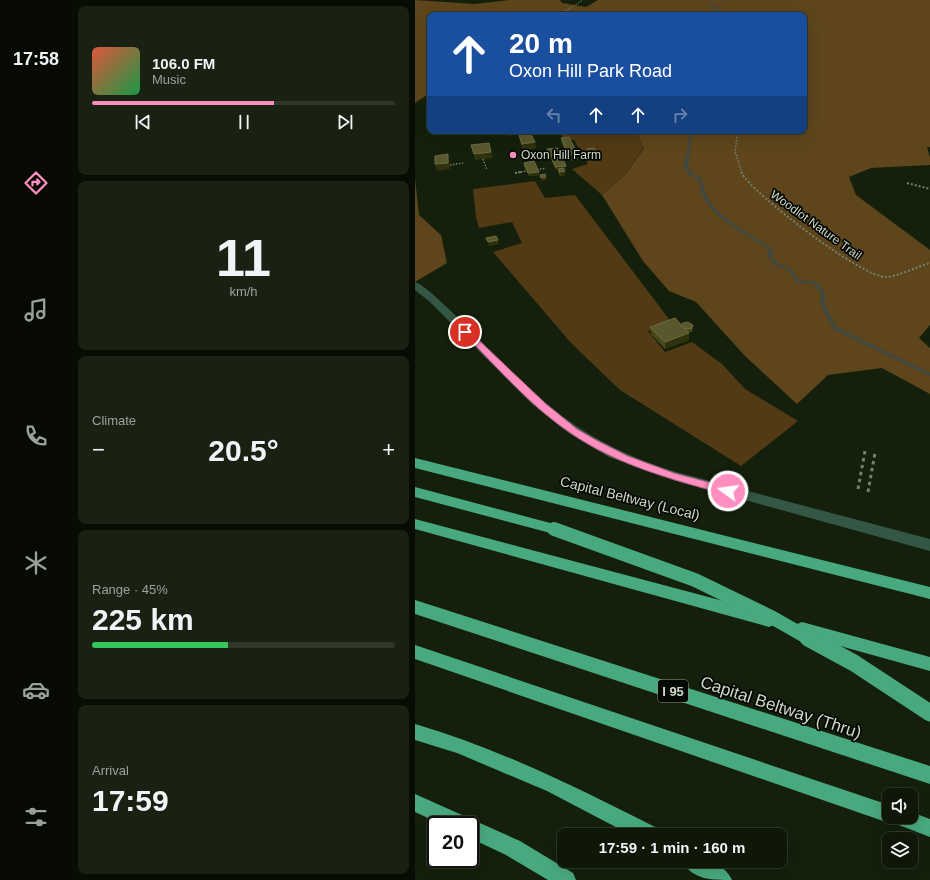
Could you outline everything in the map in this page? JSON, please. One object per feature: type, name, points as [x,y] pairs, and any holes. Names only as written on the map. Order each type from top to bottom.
[{"type":"highway","name":"Capital Beltway (Local)","points":[[415,462],[930,593]]},
{"type":"highway","points":[[415,492],[554,528],[695,580],[773,618],[854,663],[930,713]]},
{"type":"highway","points":[[415,524],[930,664]]},
{"type":"highway","name":"Capital Beltway (Thru)","points":[[415,607],[930,775]]},
{"type":"highway","points":[[415,652],[882,812]]},
{"type":"highway","points":[[415,732],[458,745],[553,785],[636,828]]},
{"type":"highway","points":[[415,803],[444,816]]},
{"type":"highway","points":[[918,824],[930,828]]},
{"type":"highway","points":[[479,832],[513,848],[566,880]]},
{"type":"highway","points":[[703,868],[722,880]]},
{"type":"lane","points":[[415,285],[433,300],[514,379],[574,431],[625,458],[672,476],[930,545]]},
{"type":"path","points":[[562,12],[583,0]]},
{"type":"path","name":"Woodlot Nature Trail","points":[[738,134],[735,151],[742,174],[759,194],[830,248],[869,273],[886,277],[930,263]]},
{"type":"path","points":[[483,159],[487,170]]},
{"type":"path","points":[[450,165],[463,163]]},
{"type":"path","points":[[537,170],[546,168]]},
{"type":"path","points":[[515,173],[527,171]]},
{"type":"path","points":[[907,183],[930,189]]},
{"type":"path","points":[[858,489],[865,451]]},
{"type":"path","points":[[868,492],[875,453]]},
{"type":"shaded area","points":[[415,0],[475,4],[511,0],[560,0],[562,3],[586,7],[598,0],[930,0],[930,147],[927,147],[930,165],[871,168],[849,177],[856,195],[930,250],[930,325],[919,338],[930,348],[930,394],[882,368],[828,375],[797,404],[745,356],[696,302],[669,291],[643,261],[602,195],[625,175],[644,148],[638,134],[807,134],[807,12],[427,12],[427,95],[415,103]]},
{"type":"shaded area","points":[[562,134],[638,134],[644,147],[625,175],[602,195],[572,169],[588,164],[574,140],[563,141]]},
{"type":"shaded area","points":[[415,178],[419,215],[441,235],[447,263],[415,282]]},
{"type":"shaded area","points":[[535,181],[545,198],[575,195],[672,323],[648,331],[665,352],[692,342],[722,364],[745,389],[798,421],[741,466],[620,390],[571,343],[493,252],[522,243],[512,222],[479,228],[476,217],[473,189]]},
{"type":"building","points":[[531,134],[535,142],[522,144],[519,135]]},
{"type":"building","points":[[569,137],[577,153],[569,154],[561,138]]},
{"type":"building","points":[[489,143],[491,152],[474,154],[471,145]]},
{"type":"building","points":[[558,148],[562,155],[551,157],[547,149]]},
{"type":"building","points":[[594,148],[596,150],[588,152],[587,149]]},
{"type":"building","points":[[448,154],[448,163],[435,164],[435,156]]},
{"type":"building","points":[[562,157],[566,166],[556,167],[552,159]]},
{"type":"building","points":[[534,161],[539,172],[528,173],[524,163]]},
{"type":"building","points":[[563,168],[565,171],[560,172],[558,169]]},
{"type":"building","points":[[545,174],[546,177],[541,178],[540,175]]},
{"type":"building","points":[[496,236],[498,240],[488,242],[486,238]]},
{"type":"building","points":[[675,318],[689,333],[665,342],[650,327]]},
{"type":"building","points":[[688,322],[693,325],[692,328],[685,329],[681,325],[683,323]]},
{"type":"waterway","points":[[716,12],[720,9],[707,3],[731,0]]},
{"type":"waterway","points":[[690,134],[686,166],[690,174],[698,177],[707,200],[715,211],[730,223],[771,250],[769,256],[777,265],[788,268],[799,282],[811,282],[816,284],[823,294],[822,303],[834,328],[930,375]]},
{"type":"place","name":"Oxon Hill Farm","points":[[513,155]]},
{"type":"route","points":[[465,332],[542,405],[574,431],[595,444],[625,458],[672,476],[728,491]]}]
